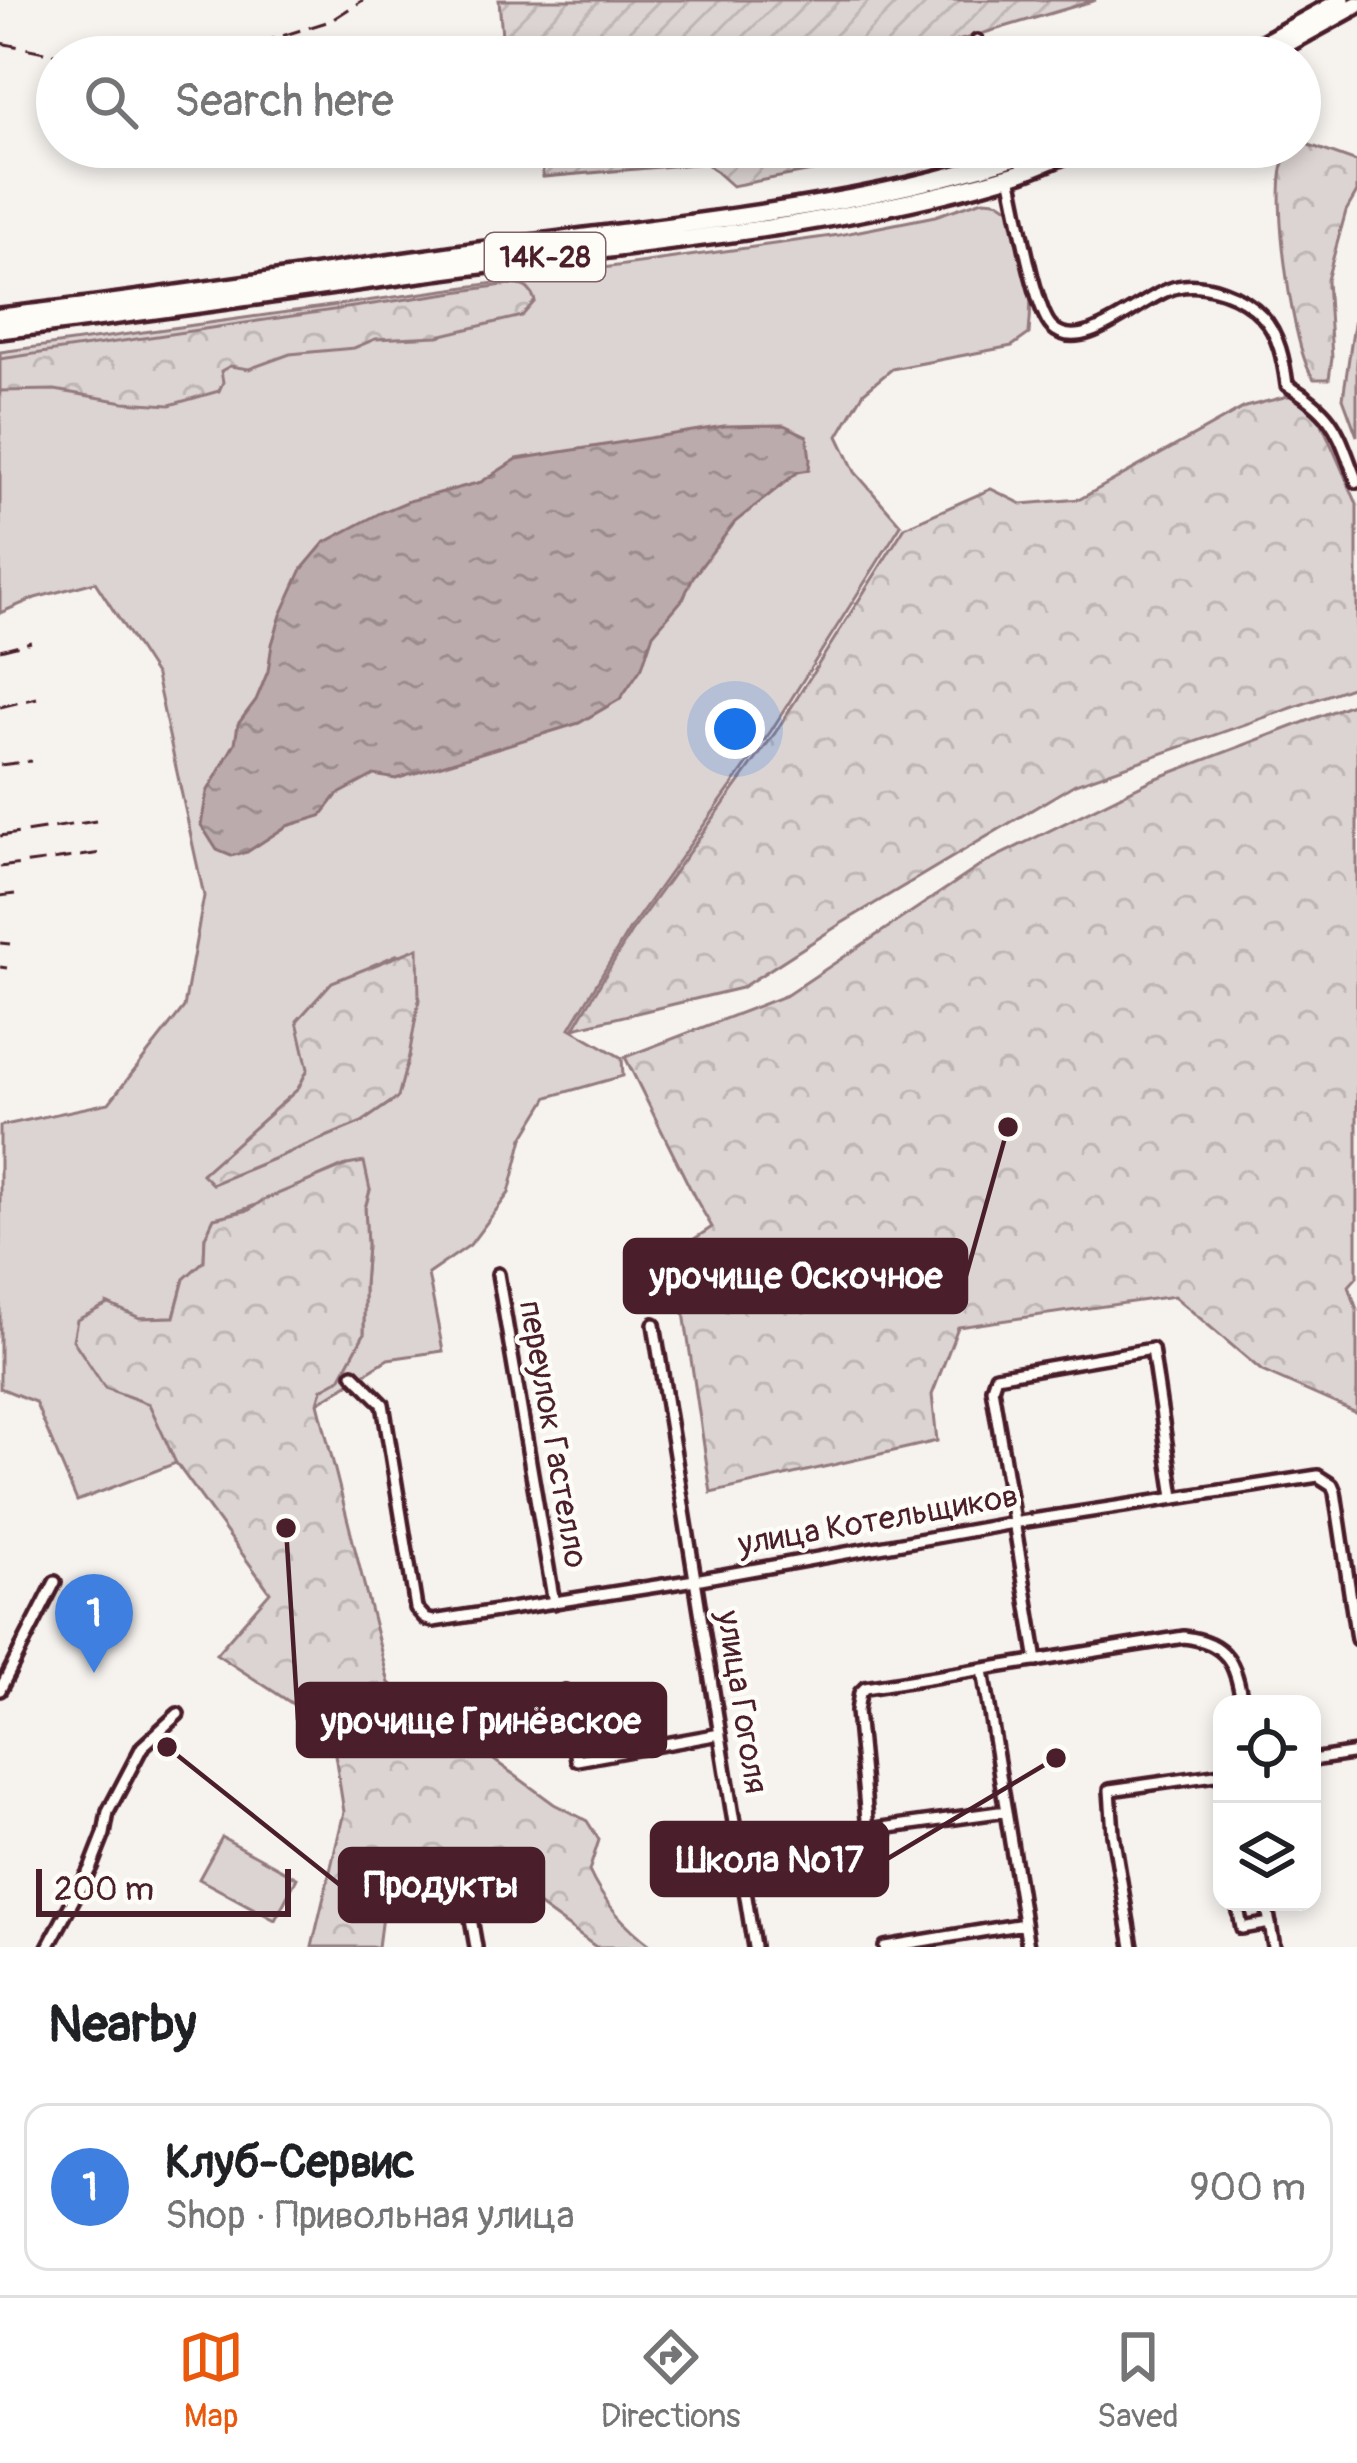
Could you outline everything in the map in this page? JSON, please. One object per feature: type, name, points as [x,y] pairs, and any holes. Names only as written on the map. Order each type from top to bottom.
[{"type":"main road","points":[[1277,36],[1342,0]]},
{"type":"main road","points":[[1302,36],[1357,5]]},
{"type":"main road","name":"14К-28","points":[[0,316],[151,299],[867,197],[980,168]]},
{"type":"main road","name":"14К-28","points":[[0,330],[714,237],[871,212],[988,168]]},
{"type":"street","points":[[1009,168],[1044,316],[1058,332],[1077,335],[1096,330],[1174,287],[1193,286],[1240,298],[1263,316],[1284,358],[1288,385],[1318,403],[1335,427],[1357,482]]},
{"type":"street","name":"переулок Гастелло","points":[[498,1274],[554,1603]]},
{"type":"street","name":"улица Гоголя","points":[[654,1324],[754,1947]]},
{"type":"street","points":[[1037,1661],[992,1388],[996,1376],[1152,1349],[1174,1497]]},
{"type":"street","name":"улица Котельщиков","points":[[353,1374],[383,1404],[416,1608],[426,1619],[440,1621],[554,1603],[1307,1476],[1326,1479],[1335,1492],[1357,1639]]},
{"type":"street","points":[[0,1690],[55,1582]]},
{"type":"street","points":[[868,1830],[857,1711],[860,1693],[872,1686],[1184,1637],[1215,1645],[1228,1656],[1242,1695]]},
{"type":"street","points":[[983,1670],[1028,1947]]},
{"type":"street","points":[[565,1691],[577,1760],[720,1734]]},
{"type":"street","points":[[48,1947],[92,1867],[108,1813],[142,1747],[178,1714]]},
{"type":"street","points":[[1321,1759],[1357,1753]]},
{"type":"street","points":[[1132,1947],[1110,1790],[1213,1775]]},
{"type":"street","points":[[739,1855],[868,1830],[1006,1811]]},
{"type":"street","points":[[470,1907],[476,1947]]},
{"type":"street","points":[[1238,1911],[1241,1928],[1270,1923]]},
{"type":"street","points":[[1268,1911],[1274,1947]]},
{"type":"street","points":[[885,1947],[1024,1924]]},
{"type":"green space","points":[[499,0],[1096,0],[974,36],[502,36]]},
{"type":"green space","points":[[1321,149],[1357,162],[1357,192],[1346,211],[1327,280],[1329,379],[1314,379],[1299,339],[1286,274],[1283,168],[1321,168]]},
{"type":"green space","points":[[542,168],[648,168],[543,177]]},
{"type":"green space","points":[[712,168],[828,168],[732,186]]},
{"type":"green space","points":[[983,200],[1000,202],[1012,213],[1029,264],[1029,334],[1012,346],[892,369],[864,392],[838,436],[855,472],[901,525],[771,731],[629,930],[570,1028],[622,1058],[623,1076],[548,1097],[523,1138],[509,1193],[470,1245],[428,1274],[443,1351],[388,1359],[318,1403],[322,1389],[364,1334],[365,1208],[370,1190],[346,1165],[264,1202],[214,1218],[205,1237],[204,1261],[184,1279],[174,1317],[140,1318],[108,1304],[176,1463],[77,1501],[35,1402],[0,1388],[0,1126],[109,1103],[184,1007],[204,896],[156,676],[95,582],[0,613],[0,352],[839,235],[935,216]],"holes":[[[396,955],[398,1097],[362,1122],[213,1184],[203,1173],[298,1089],[371,966]]]},
{"type":"green space","points":[[510,284],[526,288],[535,301],[522,316],[438,336],[375,339],[354,348],[290,354],[249,369],[230,366],[221,371],[219,391],[170,405],[55,390],[0,391],[0,359]]},
{"type":"green space","points":[[1357,304],[1357,436],[1343,398]]},
{"type":"green space","points":[[1292,395],[1319,417],[1357,504],[1357,685],[1075,784],[741,988],[574,1028],[631,932],[775,733],[905,527],[991,489],[1022,504],[1080,499],[1245,407]]},
{"type":"green space","points":[[1357,702],[1357,1277],[1349,1286],[1357,1310],[1357,1413],[1262,1371],[1174,1296],[958,1327],[932,1395],[937,1441],[711,1493],[675,1252],[712,1227],[625,1057],[787,995],[986,862],[1152,780]]},
{"type":"green space","points":[[418,948],[419,1000],[398,1097],[362,1122],[212,1184],[202,1174],[298,1089],[308,1069],[297,1021],[332,982]]},
{"type":"green space","points":[[364,1162],[370,1190],[365,1208],[364,1334],[340,1379],[322,1389],[318,1403],[389,1683],[554,1804],[587,1821],[599,1840],[589,1871],[616,1913],[653,1947],[596,1947],[472,1857],[415,1855],[388,1870],[378,1947],[312,1947],[344,1812],[331,1729],[216,1654],[270,1592],[176,1463],[149,1404],[105,1388],[73,1340],[77,1320],[108,1304],[140,1318],[174,1317],[184,1279],[204,1261],[205,1237],[214,1218],[249,1210],[263,1200]]},
{"type":"green space","points":[[222,1837],[297,1878],[275,1920],[199,1879]]},
{"type":"water","points":[[784,425],[807,436],[809,470],[798,472],[735,522],[653,634],[642,667],[620,699],[579,723],[396,779],[374,775],[337,795],[321,816],[287,826],[247,852],[231,856],[217,850],[201,825],[207,792],[235,743],[238,724],[256,700],[281,615],[302,569],[324,543],[409,501],[481,482],[517,459],[724,426]]},
{"type":"railway","points":[[282,36],[330,21],[363,0]]},
{"type":"railway","points":[[0,43],[36,50]]},
{"type":"railway","points":[[0,650],[31,642]]},
{"type":"railway","points":[[0,707],[37,698]]},
{"type":"railway","points":[[0,765],[31,761]]},
{"type":"railway","points":[[0,836],[96,821]]},
{"type":"railway","points":[[0,867],[102,853]]},
{"type":"railway","points":[[0,896],[15,894]]},
{"type":"railway","points":[[0,943],[10,944]]},
{"type":"railway","points":[[0,967],[7,968]]},
{"type":"place","name":"урочище Оскочное","points":[[1008,1127]]},
{"type":"place","name":"урочище Гринёвское","points":[[286,1528]]},
{"type":"place","name":"Клуб-Сервис","points":[[94,1673]]},
{"type":"place","name":"Продукты","points":[[167,1747]]},
{"type":"place","name":"Школа №17","points":[[1056,1758]]}]
